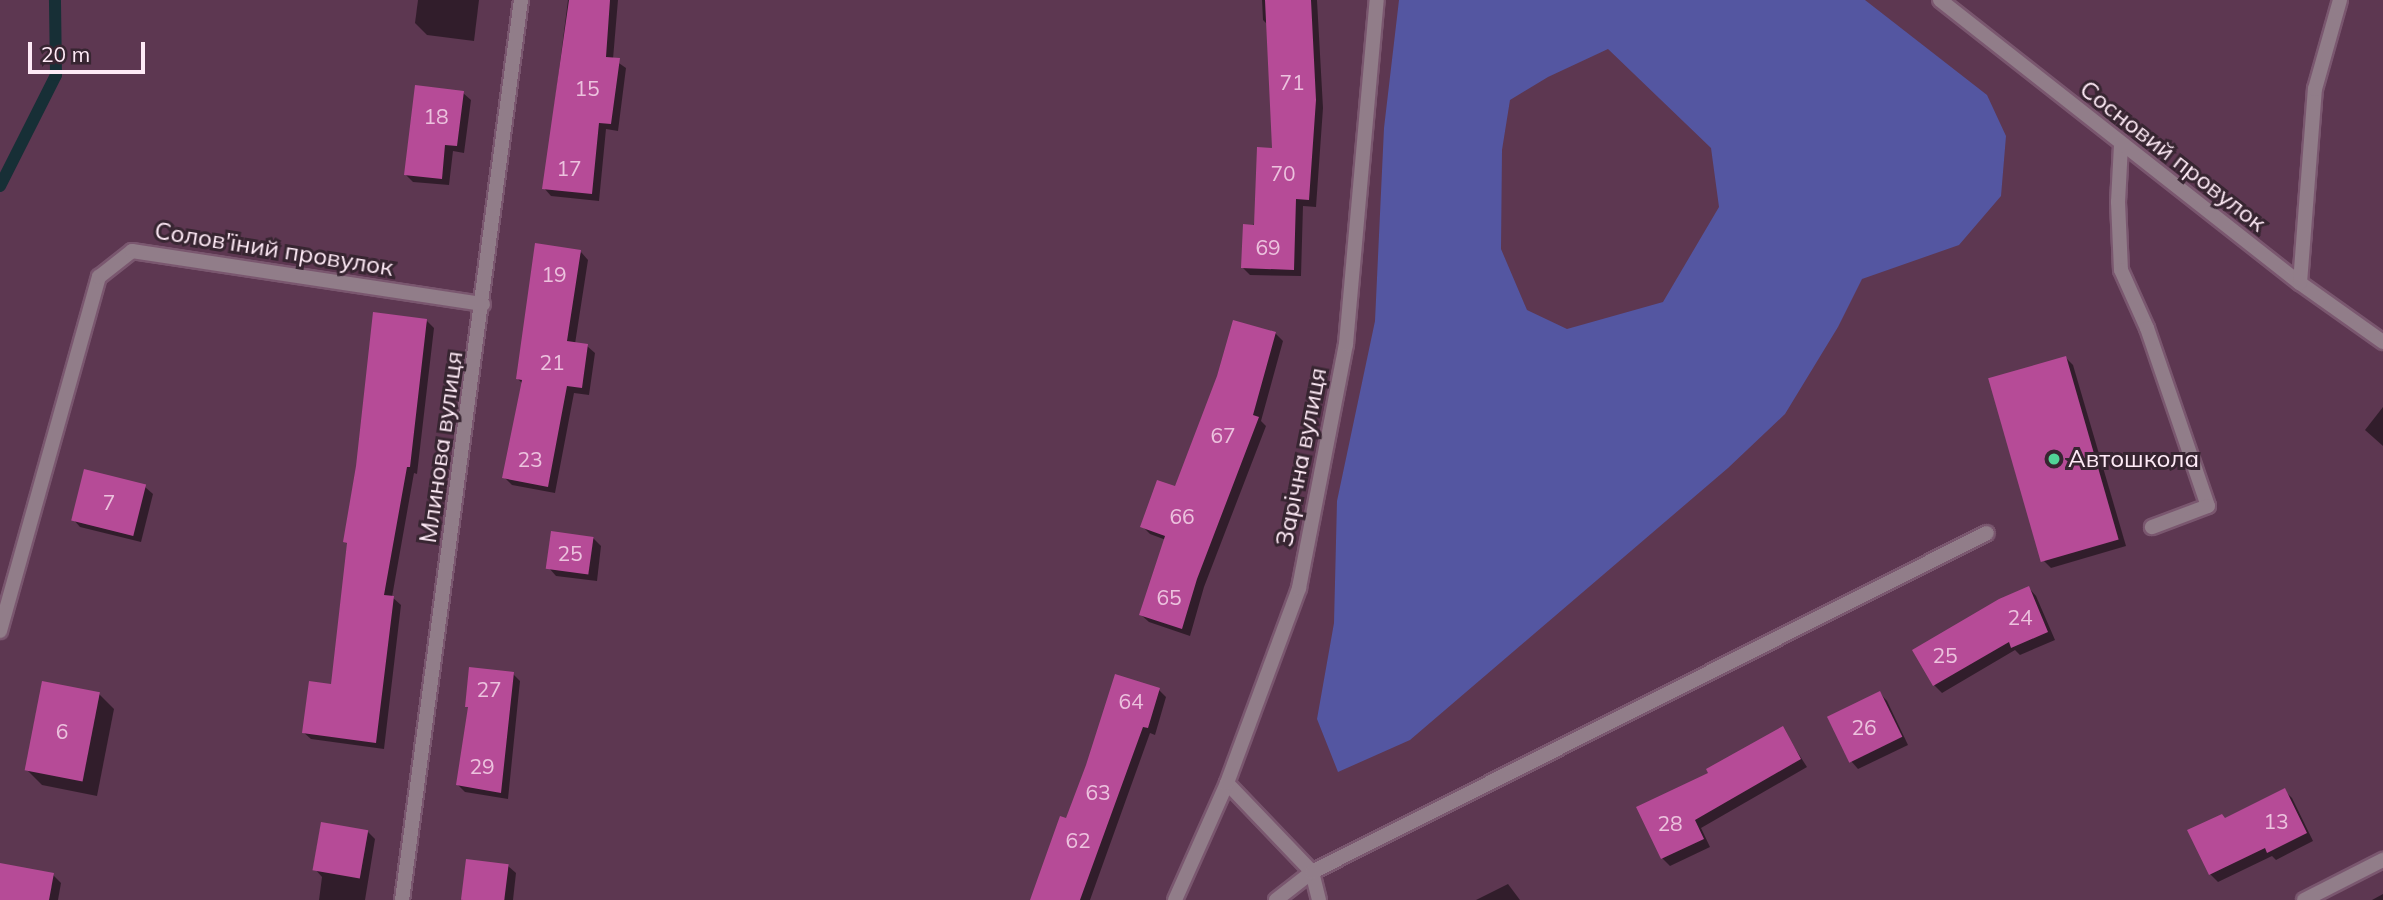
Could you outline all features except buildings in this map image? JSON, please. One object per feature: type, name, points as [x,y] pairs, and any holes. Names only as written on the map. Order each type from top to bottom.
[{"type":"street","name":"Млинова вулиця","points":[[402,900],[483,304],[521,0]]},
{"type":"street","name":"Зарічна вулиця","points":[[1175,900],[1227,783],[1298,588],[1346,344],[1377,0]]},
{"type":"street","name":"Сосновий провулок","points":[[1940,0],[2121,145],[2300,283],[2383,342]]},
{"type":"street","points":[[2300,283],[2315,89],[2340,0]]},
{"type":"street","points":[[2121,145],[2118,202],[2121,270],[2152,340],[2208,506],[2152,527]]},
{"type":"street","name":"Солов'їний провулок","points":[[0,631],[99,277],[132,251],[483,304]]},
{"type":"street","points":[[1276,900],[1312,872],[1987,533]]},
{"type":"street","points":[[1227,783],[1312,872],[1319,900]]},
{"type":"street","points":[[2304,900],[2383,860]]},
{"type":"shaded area","points":[[1399,0],[1865,0],[1987,95],[2006,136],[2001,196],[1959,245],[1862,279],[1838,327],[1785,414],[1728,468],[1410,740],[1338,772],[1317,719],[1334,623],[1337,501],[1375,321],[1384,128]],"holes":[[[1608,49],[1711,148],[1719,207],[1663,302],[1567,329],[1527,310],[1501,249],[1502,150],[1510,100],[1548,77]]]},
{"type":"waterway","points":[[0,186],[56,75],[55,0]]},
{"type":"place","name":"Автошкола","points":[[2054,459]]}]
